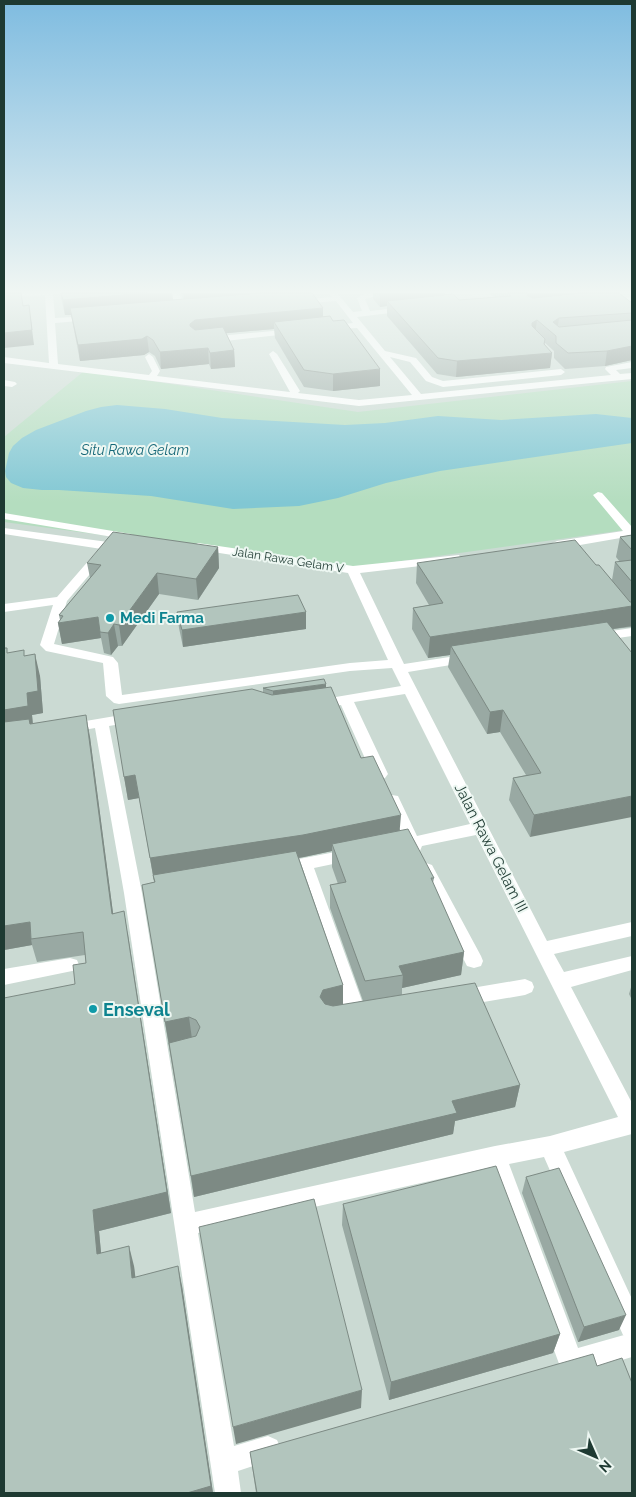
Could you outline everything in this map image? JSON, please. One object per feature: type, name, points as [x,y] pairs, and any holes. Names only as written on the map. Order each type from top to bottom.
[{"type":"street","points":[[39,363],[291,396],[359,403],[632,376]]},
{"type":"street","points":[[151,378],[156,371],[152,363]]},
{"type":"street","points":[[279,363],[295,391],[291,396]]},
{"type":"street","points":[[389,363],[419,398]]},
{"type":"street","points":[[416,363],[431,381],[443,384],[561,372]]},
{"type":"street","points":[[554,365],[573,383]]},
{"type":"street","points":[[619,378],[609,369],[632,365]]},
{"type":"street","points":[[598,495],[632,533]]},
{"type":"street","points":[[4,516],[147,539]]},
{"type":"street","points":[[4,532],[108,546]]},
{"type":"street","points":[[540,547],[570,544],[632,533]]},
{"type":"street","points":[[118,535],[61,600],[47,645],[51,648],[108,660],[111,663],[113,696],[119,700],[350,667],[399,666],[478,657]]},
{"type":"street","points":[[570,544],[579,554]]},
{"type":"street","name":"Jalan Rawa Gelam V","points":[[186,545],[354,570],[471,556]]},
{"type":"street","name":"Jalan Rawa Gelam III","points":[[354,570],[409,688],[543,949],[557,981],[632,1124]]},
{"type":"street","points":[[4,608],[61,600]]},
{"type":"street","points":[[584,640],[632,632]]},
{"type":"street","points":[[300,706],[346,700],[409,688]]},
{"type":"street","points":[[346,700],[412,843],[474,961]]},
{"type":"street","points":[[53,731],[150,716]]},
{"type":"street","points":[[102,723],[143,891],[167,1056],[186,1225],[228,1493]]},
{"type":"street","points":[[266,871],[304,865],[480,828]]},
{"type":"street","points":[[304,865],[357,1015]]},
{"type":"street","points":[[543,949],[632,929]]},
{"type":"street","points":[[557,981],[578,978],[632,963]]},
{"type":"street","points":[[4,977],[70,965]]},
{"type":"street","points":[[441,1001],[525,987]]},
{"type":"street","points":[[186,1225],[495,1156],[550,1146],[632,1124]]},
{"type":"street","points":[[550,1146],[632,1326]]},
{"type":"street","points":[[495,1156],[561,1365],[632,1345]]},
{"type":"street","points":[[224,1462],[290,1443]]},
{"type":"shaded area","points":[[4,363],[632,363],[632,1493],[4,1493]]},
{"type":"green space","points":[[84,371],[358,412],[632,381],[632,529],[351,568],[4,522],[4,437]]},
{"type":"water","name":"Situ Rawa Gelam","points":[[117,405],[165,409],[222,418],[345,425],[385,423],[438,416],[501,420],[596,414],[632,418],[632,443],[440,471],[386,483],[338,498],[299,506],[233,509],[151,496],[23,488],[11,483],[6,477],[5,471],[9,453],[13,446],[22,438],[36,430],[86,411]]},
{"type":"building","points":[[300,363],[375,363],[380,369],[333,374],[304,370]]},
{"type":"building","points":[[113,532],[218,547],[196,579],[157,573],[119,625],[114,624],[108,633],[100,632],[98,617],[58,623],[63,616],[59,615],[101,565],[87,563]]},
{"type":"building","points":[[632,535],[632,550],[620,537]]},
{"type":"building","points":[[575,540],[632,602],[632,606],[430,637],[413,608],[443,603],[417,563]]},
{"type":"building","points":[[632,560],[632,582],[615,562]]},
{"type":"building","points":[[298,595],[306,612],[182,630],[177,612]]},
{"type":"building","points":[[607,622],[632,653],[632,796],[534,815],[513,778],[541,773],[503,710],[490,712],[451,646]]},
{"type":"building","points":[[4,648],[7,648],[7,653],[24,650],[24,656],[35,654],[38,691],[27,693],[28,706],[4,710]]},
{"type":"building","points":[[324,679],[326,684],[273,691],[263,688]]},
{"type":"building","points":[[331,687],[361,758],[373,756],[401,815],[303,835],[150,858],[135,775],[124,777],[113,710],[252,689],[272,695]]},
{"type":"building","points":[[86,715],[112,914],[124,911],[167,1192],[93,1210],[97,1254],[129,1246],[132,1278],[178,1266],[211,1486],[187,1493],[4,1493],[4,998],[75,984],[73,965],[86,963],[83,932],[31,939],[30,922],[4,926],[4,722],[29,719],[30,724]]},
{"type":"building","points":[[408,829],[434,878],[431,878],[464,952],[399,966],[403,975],[365,981],[330,885],[346,882],[332,844]]},
{"type":"building","points":[[296,851],[343,985],[323,990],[320,997],[325,1004],[333,1006],[475,983],[520,1085],[452,1101],[457,1113],[191,1176],[169,1043],[196,1036],[200,1027],[196,1020],[189,1017],[165,1022],[142,885],[155,882],[153,875]]},
{"type":"building","points":[[496,1166],[560,1334],[391,1382],[343,1204]]},
{"type":"building","points":[[559,1168],[626,1315],[584,1327],[526,1177]]},
{"type":"building","points":[[314,1199],[362,1390],[233,1427],[199,1227]]},
{"type":"building","points":[[593,1354],[597,1366],[622,1358],[632,1383],[632,1493],[257,1493],[250,1452]]},
{"type":"place","name":"Medi Farma","points":[[110,618]]},
{"type":"place","name":"Enseval","points":[[93,1009]]}]
